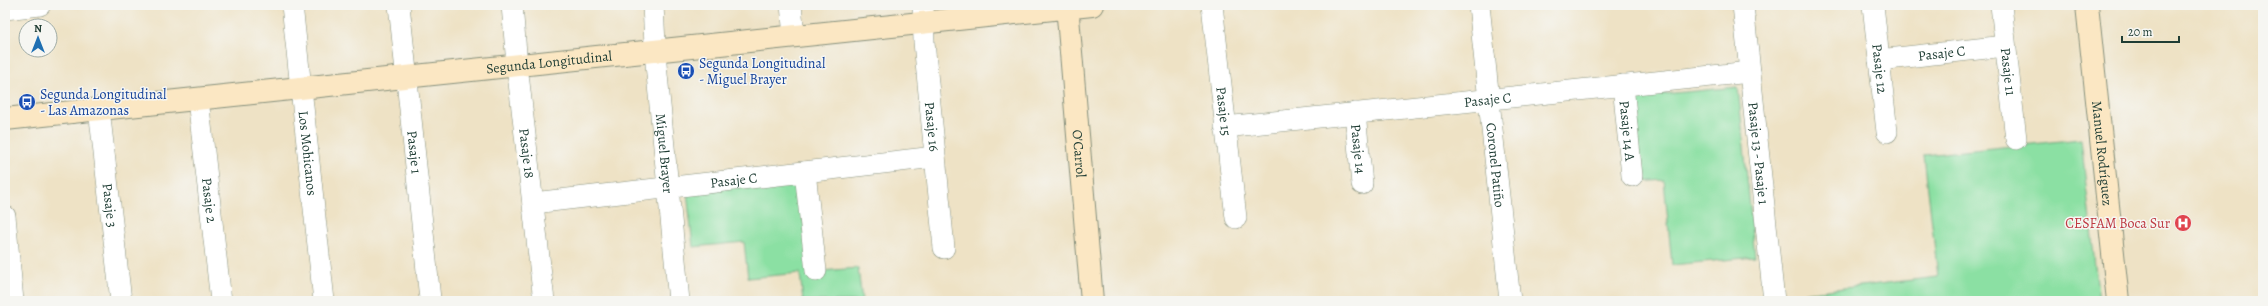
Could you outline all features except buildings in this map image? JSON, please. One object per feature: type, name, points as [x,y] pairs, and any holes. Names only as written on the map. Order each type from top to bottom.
[{"type":"street","points":[[5,9],[40,5]]},
{"type":"street","name":"Los Mohicanos","points":[[292,5],[324,301]]},
{"type":"street","name":"Pasaje 1","points":[[399,5],[430,299]]},
{"type":"street","name":"Pasaje 18","points":[[512,5],[517,65],[544,301]]},
{"type":"street","name":"Miguel Brayer","points":[[653,5],[679,301]]},
{"type":"street","points":[[791,5],[794,36]]},
{"type":"street","name":"Segunda Longitudinal","points":[[5,119],[794,36],[924,14],[1092,5]]},
{"type":"street","name":"Pasaje 15","points":[[1212,5],[1236,218]]},
{"type":"street","name":"Coronel Patiño","points":[[1479,5],[1510,301]]},
{"type":"street","name":"Pasaje 13 - Pasaje 1","points":[[1743,5],[1774,301]]},
{"type":"street","name":"Pasaje 12","points":[[1873,5],[1886,132]]},
{"type":"street","name":"Pasaje 11","points":[[2001,5],[2016,139]]},
{"type":"street","name":"Manuel Rodríguez","points":[[2087,5],[2118,301]]},
{"type":"street","name":"O'Carrol","points":[[1067,6],[1092,301]]},
{"type":"street","name":"Pasaje 16","points":[[924,14],[935,157],[944,248]]},
{"type":"street","name":"Pasaje C","points":[[1879,60],[2005,46]]},
{"type":"street","name":"Pasaje C","points":[[1226,127],[1750,72]]},
{"type":"street","name":"Pasaje 14 A","points":[[1623,85],[1632,176]]},
{"type":"street","name":"Pasaje 2","points":[[198,99],[221,301]]},
{"type":"street","name":"Pasaje 3","points":[[99,109],[121,301]]},
{"type":"street","name":"Pasaje 14","points":[[1355,113],[1362,184]]},
{"type":"street","name":"Pasaje C","points":[[533,203],[935,157]]},
{"type":"street","points":[[805,172],[816,271]]},
{"type":"street","points":[[5,216],[13,301]]},
{"type":"green space","points":[[1738,87],[1755,257],[1672,265],[1664,180],[1640,182],[1631,97]]},
{"type":"green space","points":[[2081,139],[2099,301],[1793,301],[1793,294],[1938,277],[1924,155]]},
{"type":"green space","points":[[790,180],[800,185],[809,272],[858,268],[862,301],[803,301],[800,273],[748,278],[744,242],[693,247],[687,192]]},
{"type":"place","name":"Segunda Longitudinal - Miguel Brayer","points":[[686,71]]},
{"type":"place","name":"Segunda Longitudinal - Las Amazonas","points":[[27,102]]},
{"type":"place","name":"CESFAM Boca Sur","points":[[2183,223]]}]
